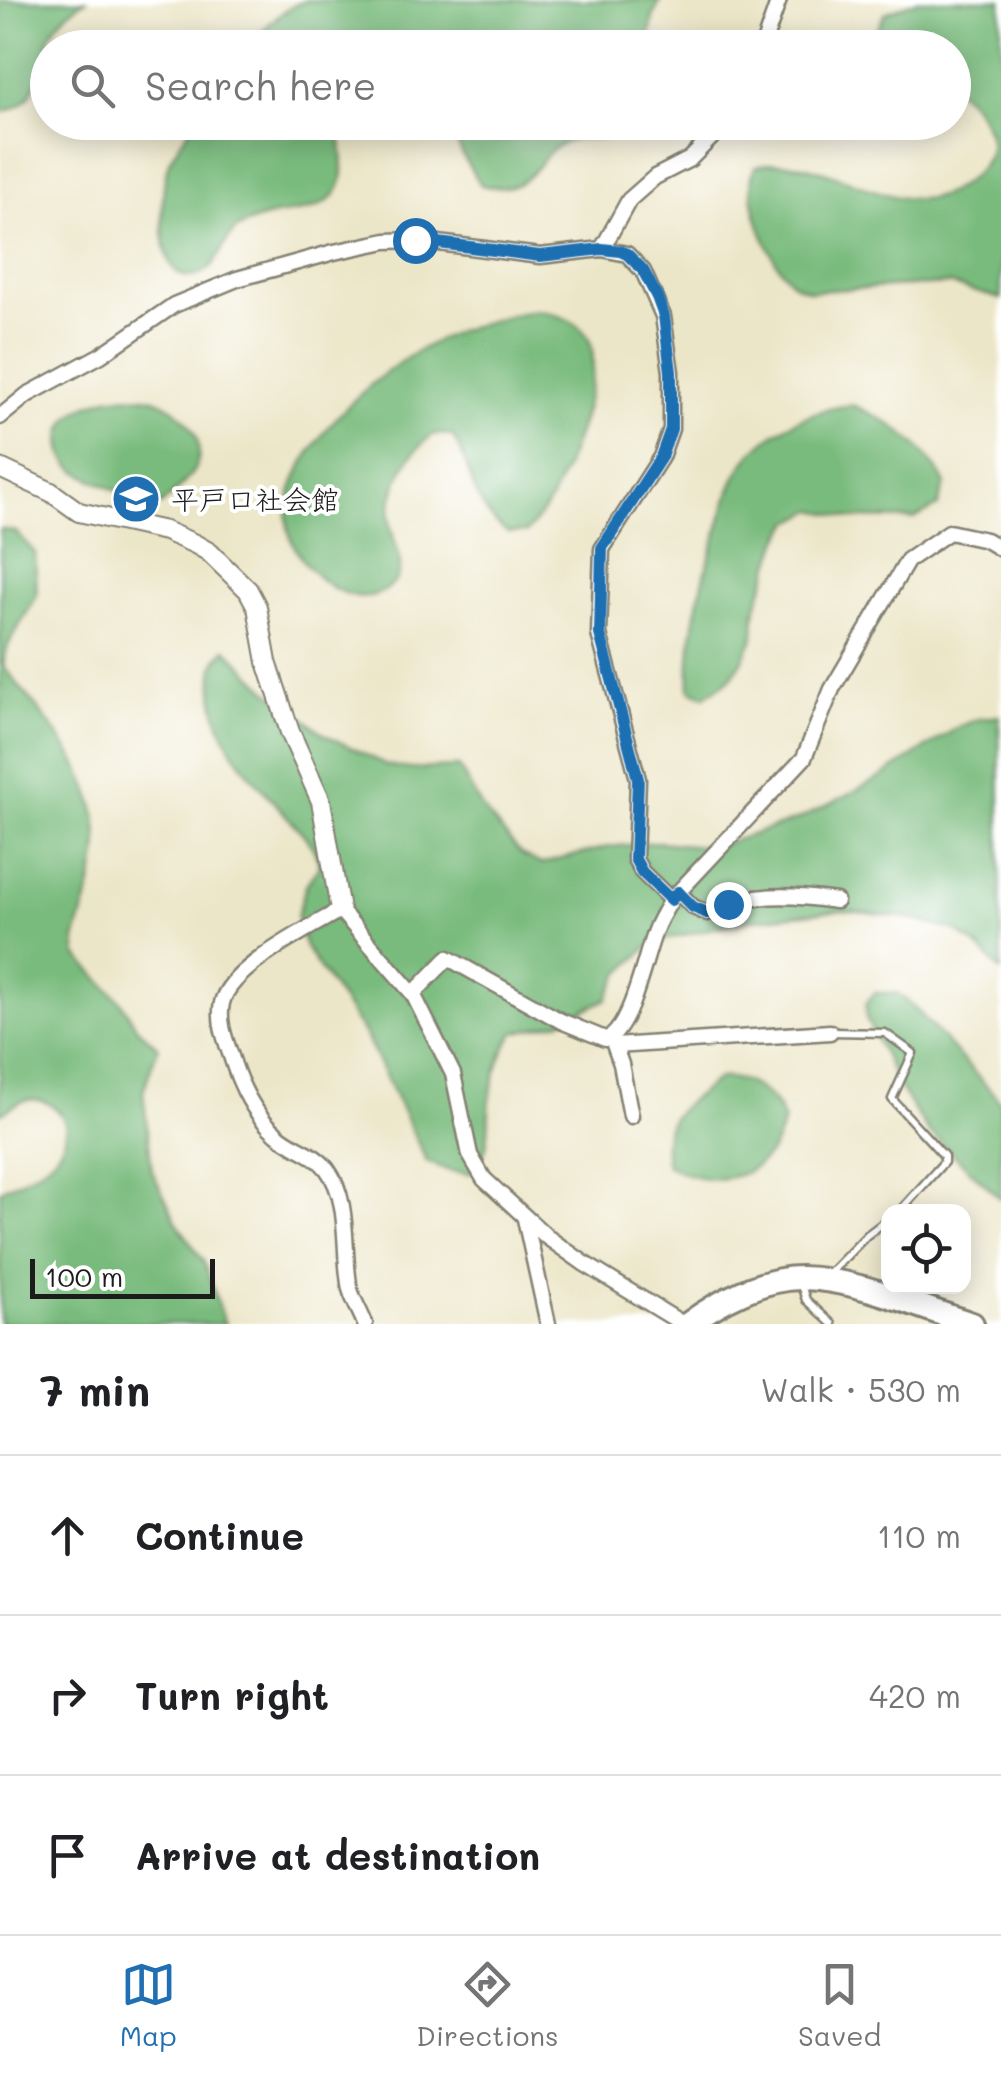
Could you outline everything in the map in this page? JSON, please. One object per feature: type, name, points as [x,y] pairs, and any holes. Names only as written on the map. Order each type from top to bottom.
[{"type":"highway","points":[[686,1324],[734,1297],[799,1278],[854,1287],[972,1324]]},
{"type":"street","points":[[768,30],[779,0]]},
{"type":"street","points":[[602,249],[629,200],[655,177],[690,159],[709,140]]},
{"type":"street","points":[[0,417],[27,395],[102,355],[174,305],[237,279],[334,252],[386,241],[415,240],[555,257],[602,249],[627,254],[643,270],[664,316],[671,372],[671,429],[661,457],[602,548],[600,634],[638,779],[635,859],[642,872],[707,913],[760,896],[788,894],[836,901]]},
{"type":"street","points":[[0,468],[51,492],[79,512],[165,531],[195,544],[210,552],[248,590],[257,608],[267,662],[290,732],[321,802],[340,910],[412,994],[453,1074],[470,1155],[484,1179],[525,1218],[586,1264],[686,1324]]},
{"type":"street","points":[[631,1116],[613,1042],[656,928],[675,896],[804,758],[832,689],[908,560],[950,532],[986,540],[1001,549]]},
{"type":"street","points":[[340,910],[259,960],[228,989],[220,1021],[252,1106],[277,1135],[313,1156],[332,1179],[341,1204],[350,1289],[366,1324]]},
{"type":"street","points":[[412,994],[448,958],[560,1022],[613,1042],[830,1032]]},
{"type":"street","points":[[525,1218],[548,1324]]},
{"type":"lane","points":[[830,1032],[885,1033],[913,1053],[892,1098],[944,1156],[944,1162],[905,1204]]},
{"type":"lane","points":[[823,1282],[881,1224]]},
{"type":"lane","points":[[799,1278],[806,1300],[832,1324]]},
{"type":"green space","points":[[0,0],[86,0],[54,30],[30,30],[30,94],[14,108],[0,112]]},
{"type":"green space","points":[[306,0],[660,0],[651,30],[263,30]]},
{"type":"green space","points":[[918,0],[1001,0],[1001,299],[949,284],[811,291],[786,276],[768,247],[752,194],[755,167],[784,164],[813,169],[898,197],[925,199],[952,191],[978,170],[988,156],[989,135],[971,103],[971,30],[877,30],[885,13]]},
{"type":"green space","points":[[182,140],[341,140],[341,183],[323,204],[242,226],[206,270],[185,276],[174,269],[167,256],[162,218],[169,162]]},
{"type":"green space","points":[[456,140],[572,140],[555,148],[524,181],[513,186],[481,185]]},
{"type":"green space","points":[[536,310],[576,324],[591,345],[593,361],[587,402],[573,447],[550,501],[527,532],[508,533],[495,522],[479,499],[452,435],[433,434],[408,461],[393,495],[390,519],[400,565],[395,582],[371,596],[354,596],[322,580],[297,551],[287,518],[291,492],[317,442],[359,396],[405,359],[466,328]]},
{"type":"green space","points":[[111,397],[142,397],[162,402],[182,416],[196,436],[199,447],[194,470],[161,505],[91,479],[73,468],[64,456],[61,437],[68,420],[92,403]]},
{"type":"green space","points":[[852,405],[893,427],[928,458],[945,484],[938,506],[914,519],[852,518],[814,510],[790,523],[766,578],[755,612],[754,636],[743,660],[730,679],[705,696],[690,690],[690,653],[699,600],[728,497],[743,465],[783,428],[817,413]]},
{"type":"green space","points":[[0,529],[16,532],[35,553],[37,595],[8,645],[3,665],[66,746],[89,791],[96,815],[97,853],[75,940],[77,955],[121,1002],[137,1028],[158,1047],[143,1091],[152,1171],[177,1223],[204,1262],[225,1324],[0,1324],[0,1190],[51,1160],[62,1145],[65,1127],[53,1106],[36,1100],[20,1102],[0,1114]]},
{"type":"green space","points":[[226,649],[265,688],[324,734],[387,765],[409,769],[459,767],[482,808],[521,854],[541,864],[608,847],[658,842],[712,847],[751,835],[799,819],[846,796],[958,727],[999,716],[1001,971],[957,931],[907,918],[842,910],[748,920],[654,942],[620,973],[607,999],[559,1022],[514,1033],[493,1084],[483,1155],[469,1174],[427,1162],[366,1036],[305,947],[297,917],[306,885],[319,866],[317,858],[307,838],[238,759],[221,727],[213,673],[215,663]]},
{"type":"green space","points":[[874,993],[897,993],[913,1006],[1001,1102],[1001,1199],[927,1130],[900,1089],[866,1018],[866,1004]]},
{"type":"green space","points":[[719,1078],[750,1084],[774,1103],[784,1121],[773,1148],[749,1171],[736,1176],[694,1176],[667,1165],[666,1134],[670,1123],[676,1113]]},
{"type":"place","name":"平戸口社会館","points":[[136,499]]},
{"type":"route","points":[[415,240],[555,257],[602,249],[620,251],[643,270],[657,297],[664,316],[671,372],[671,429],[661,457],[602,548],[600,634],[638,779],[635,859],[642,872],[671,900],[678,892],[693,907],[707,913],[728,904]]}]
